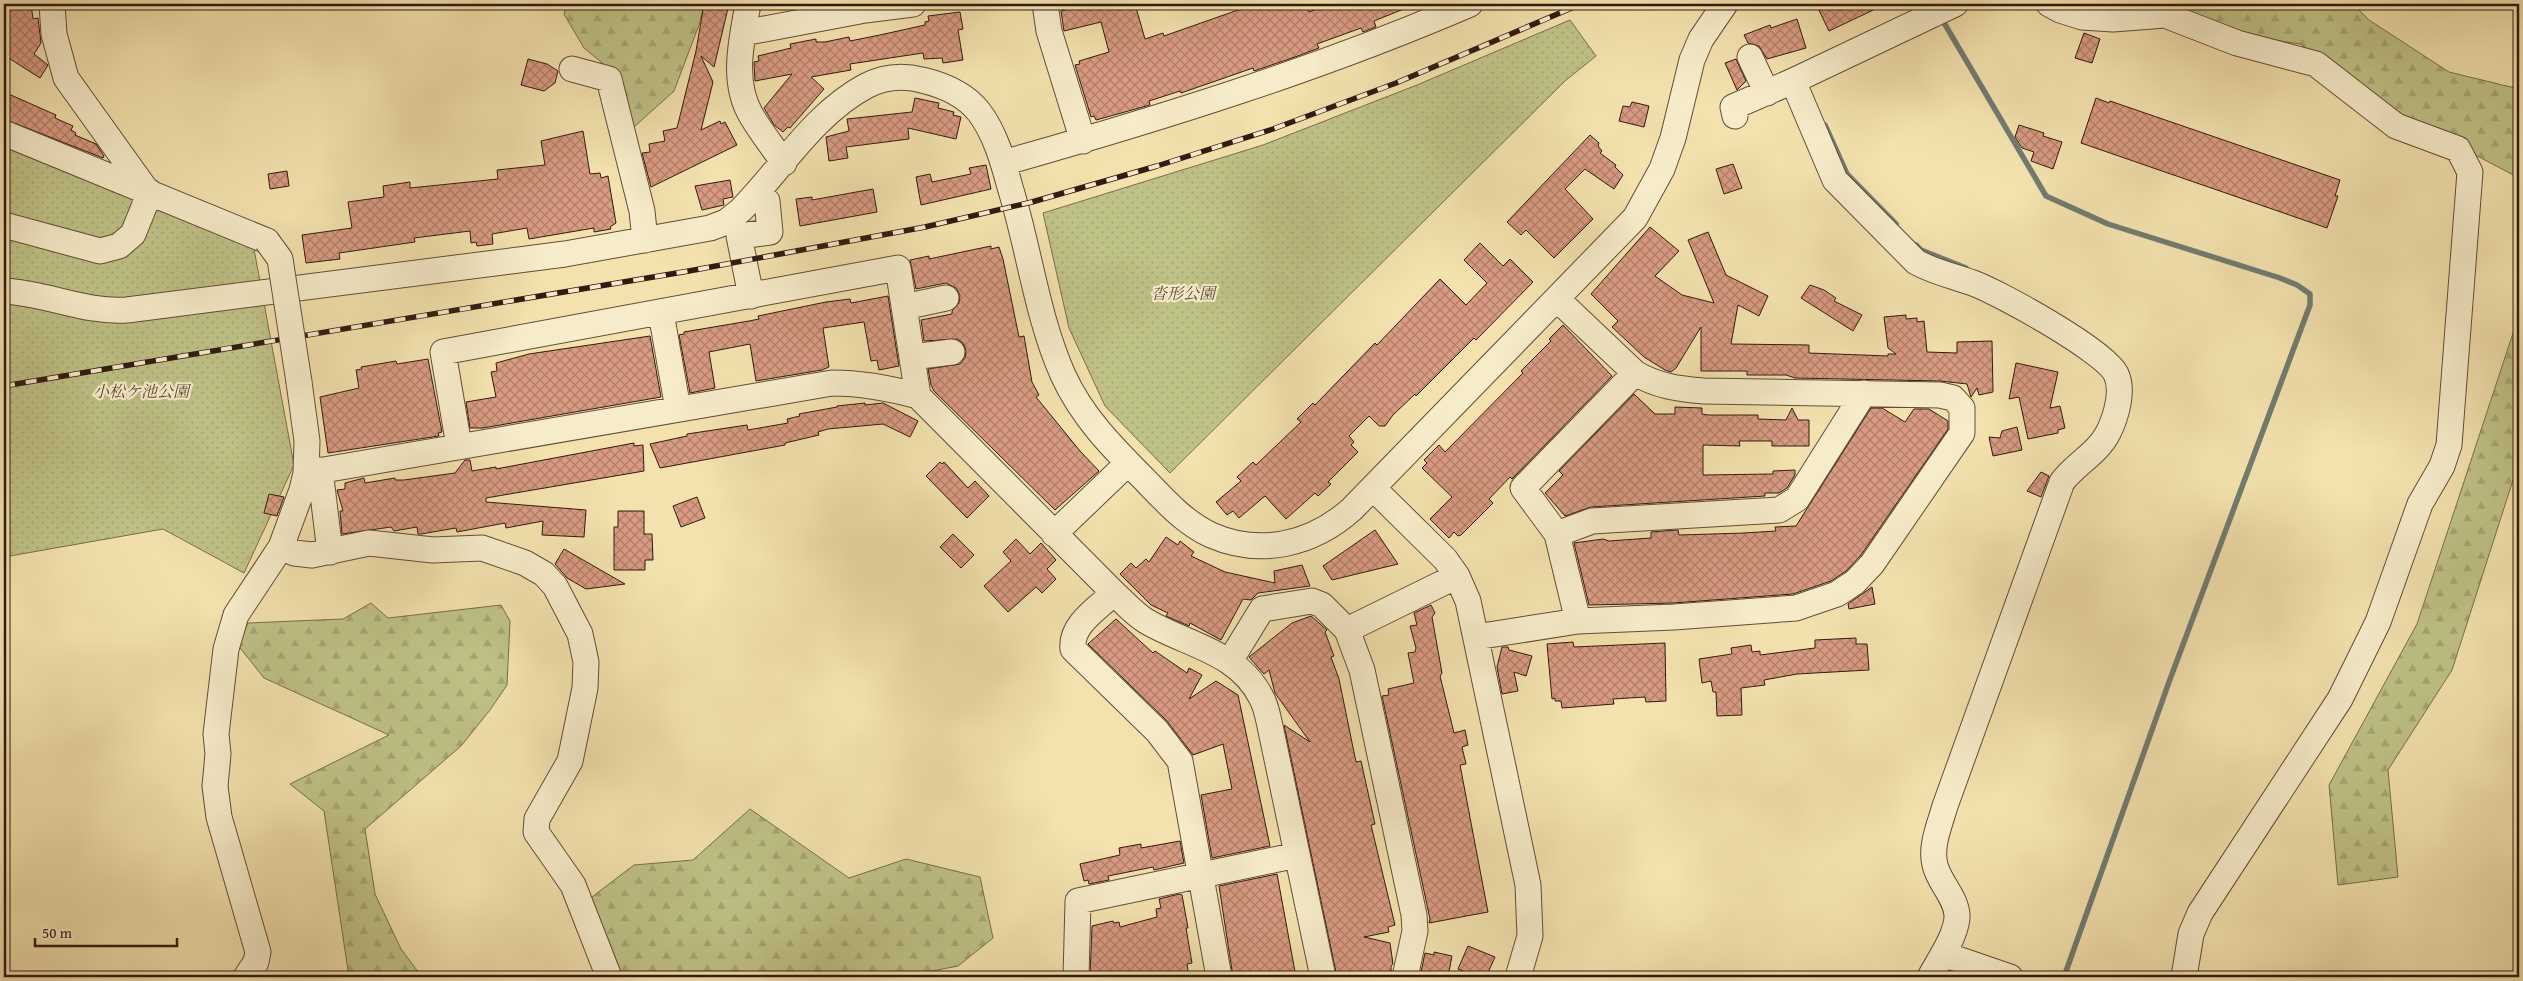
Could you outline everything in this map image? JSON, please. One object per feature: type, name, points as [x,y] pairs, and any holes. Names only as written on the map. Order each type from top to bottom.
[{"type":"street","points":[[52,4],[54,34],[66,78],[149,192]]},
{"type":"street","points":[[748,4],[739,68],[742,92],[750,113],[784,163]]},
{"type":"street","points":[[744,33],[864,7],[914,4]]},
{"type":"street","points":[[1045,4],[1049,31],[1083,141]]},
{"type":"street","points":[[1003,163],[1200,106],[1391,38],[1470,4]]},
{"type":"street","points":[[4,292],[40,295],[99,309],[127,310],[566,254],[702,230],[726,222],[757,194],[826,115],[851,94],[877,80],[896,77],[932,82],[950,89],[967,100],[979,112],[989,128],[1003,163],[1046,324],[1062,374],[1087,418],[1128,464],[1169,505],[1202,530],[1223,540],[1260,546],[1298,542],[1318,534],[1336,523],[1373,488],[1635,218],[1662,170],[1673,138],[1692,60],[1701,40],[1725,4]]},
{"type":"street","points":[[2049,4],[2060,10],[2082,17],[2113,19],[2165,15],[2238,43],[2316,64],[2396,126],[2458,149],[2470,172],[2449,445],[2442,466],[2420,504],[2378,622],[2340,699],[2200,914],[2191,934],[2184,977]]},
{"type":"street","points":[[1735,116],[1733,107],[1793,82],[1943,9]]},
{"type":"street","points":[[1750,57],[1767,92]]},
{"type":"street","points":[[572,69],[609,79],[642,211],[645,240]]},
{"type":"street","points":[[1793,82],[1835,180],[1916,262],[1929,270],[1974,283],[2067,334],[2106,362],[2115,373],[2119,384],[2119,399],[2108,432],[2095,451],[2069,472],[2062,482],[1945,806],[1934,847],[1935,866],[1954,906],[1957,917],[1942,954],[1930,977]]},
{"type":"street","points":[[4,133],[267,241],[280,260],[307,440],[330,552]]},
{"type":"street","points":[[4,225],[100,251],[119,246],[133,234],[149,192]]},
{"type":"street","points":[[751,296],[739,236],[770,232],[767,201],[757,194]]},
{"type":"street","points":[[459,446],[443,352],[898,268],[918,396]]},
{"type":"street","points":[[904,306],[946,298]]},
{"type":"street","points":[[1476,637],[1578,622],[1796,608],[1837,594],[1855,582],[1872,564],[1962,434],[1962,408],[1953,398],[1940,395],[1704,391],[1668,388],[1635,373],[1557,299]]},
{"type":"street","points":[[661,313],[678,409]]},
{"type":"street","points":[[912,357],[952,352]]},
{"type":"street","points":[[1578,622],[1557,534],[1523,488],[1635,373]]},
{"type":"street","points":[[313,471],[832,383],[856,383],[890,388],[918,396],[1054,534],[1143,619],[1169,633],[1213,650],[1249,676],[1262,698],[1270,726],[1323,977]]},
{"type":"street","points":[[1557,534],[1592,521],[1779,510],[1787,507],[1797,500],[1808,484],[1864,393]]},
{"type":"street","points":[[1054,534],[1128,464]]},
{"type":"street","points":[[246,977],[256,962],[258,952],[219,817],[215,786],[218,754],[216,734],[226,649],[236,615],[281,547],[313,471]]},
{"type":"street","points":[[1373,488],[1445,559],[1457,576],[1468,601],[1528,885],[1530,936],[1518,977]]},
{"type":"street","points":[[281,547],[294,553],[312,554],[369,543],[434,550],[482,548],[525,563],[544,574],[555,586],[580,634],[586,662],[584,688],[570,761],[537,819],[536,832],[573,885],[609,977]]},
{"type":"street","points":[[1347,630],[1457,576]]},
{"type":"street","points":[[1114,593],[1076,629],[1072,639],[1073,649],[1157,731],[1180,761],[1219,977]]},
{"type":"street","points":[[1230,661],[1262,609],[1312,601],[1322,604],[1347,630],[1362,670],[1414,915],[1415,931],[1405,977]]},
{"type":"street","points":[[1076,977],[1078,901],[1298,855]]},
{"type":"street","points":[[1942,954],[2010,977]]},
{"type":"green space","points":[[567,4],[704,4],[699,25],[674,91],[634,127],[612,71],[584,48],[564,14]]},
{"type":"green space","points":[[2119,4],[2353,4],[2369,20],[2449,72],[2519,89],[2519,178],[2411,121],[2300,44],[2173,24]]},
{"type":"green space","name":"沓形公園","points":[[1570,20],[1596,56],[1565,81],[1170,473],[1105,406],[1069,328],[1043,213],[1263,145],[1417,85]]},
{"type":"green space","name":"小松ケ池公園","points":[[4,146],[254,249],[294,465],[244,573],[163,529],[4,557]]},
{"type":"green space","points":[[2519,315],[2519,470],[2514,477],[2452,670],[2388,770],[2398,877],[2338,885],[2329,785],[2417,624]]},
{"type":"green space","points":[[371,603],[388,618],[501,605],[510,621],[507,685],[490,710],[461,746],[365,829],[375,894],[401,949],[422,977],[349,977],[324,811],[290,784],[389,735],[264,678],[237,644],[248,623],[343,619]]},
{"type":"green space","points":[[750,809],[849,878],[906,859],[980,877],[993,938],[958,966],[901,977],[609,977],[584,903],[634,865],[693,860]]},
{"type":"building","points":[[4,4],[31,4],[33,19],[38,18],[41,43],[34,54],[48,65],[40,78],[4,55]]},
{"type":"building","points":[[704,4],[729,4],[714,67],[701,56],[713,82],[701,130],[720,121],[721,124],[725,122],[737,145],[651,187],[642,153],[650,152],[649,144],[665,141],[663,131],[677,128],[696,51]]},
{"type":"building","points":[[1095,4],[1135,4],[1145,39],[1163,33],[1164,36],[1255,4],[1305,4],[1309,12],[1330,4],[1416,4],[1374,21],[1376,27],[1363,32],[1361,28],[1317,44],[1319,48],[1295,57],[1254,71],[1253,68],[1181,93],[1180,91],[1149,101],[1150,105],[1096,120],[1094,116],[1091,117],[1075,65],[1080,64],[1079,61],[1109,52],[1101,22],[1064,31],[1061,11]]},
{"type":"building","points":[[1816,4],[1886,4],[1829,31]]},
{"type":"building","points":[[960,12],[963,29],[958,30],[963,60],[943,63],[942,58],[924,59],[923,53],[850,64],[851,70],[811,77],[824,89],[790,128],[788,127],[783,132],[774,125],[764,108],[792,74],[755,81],[754,62],[759,61],[758,56],[791,48],[790,44],[816,39],[816,42],[825,42],[849,37],[850,41],[880,35],[925,25],[925,22],[929,21],[928,16]]},
{"type":"building","points":[[1797,19],[1806,48],[1767,59],[1759,46],[1748,43],[1744,35],[1770,25],[1771,28]]},
{"type":"building","points":[[2084,33],[2100,39],[2092,63],[2075,58]]},
{"type":"building","points":[[528,59],[547,64],[558,71],[555,83],[544,91],[521,85]]},
{"type":"building","points":[[1736,59],[1746,81],[1737,90],[1725,63]]},
{"type":"building","points":[[4,92],[56,115],[55,118],[73,126],[71,130],[76,133],[75,135],[96,144],[104,156],[103,158],[4,119]]},
{"type":"building","points":[[915,98],[939,103],[938,108],[954,112],[953,115],[961,117],[956,139],[908,128],[909,139],[846,147],[848,158],[829,161],[826,137],[849,131],[847,119],[912,112]]},
{"type":"building","points":[[2096,98],[2109,103],[2110,101],[2340,180],[2335,196],[2338,196],[2327,228],[2081,143]]},
{"type":"building","points":[[1632,102],[1649,106],[1644,127],[1619,121],[1623,106],[1630,107]]},
{"type":"building","points":[[2019,125],[2044,133],[2043,136],[2062,142],[2053,169],[2031,161],[2034,152],[2022,148],[2015,137]]},
{"type":"building","points":[[583,131],[590,174],[600,173],[601,178],[608,176],[616,223],[610,227],[611,229],[594,232],[594,228],[529,239],[527,228],[492,234],[493,244],[477,246],[476,242],[471,243],[470,231],[414,238],[415,242],[339,253],[340,259],[306,263],[302,235],[352,228],[348,202],[384,197],[383,186],[410,182],[410,188],[498,179],[497,170],[545,165],[541,141]]},
{"type":"building","points":[[1590,135],[1599,143],[1598,146],[1602,151],[1600,153],[1616,165],[1615,167],[1623,175],[1614,189],[1585,169],[1565,189],[1593,219],[1554,258],[1526,230],[1521,235],[1507,222]]},
{"type":"building","points":[[1733,164],[1742,188],[1724,194],[1716,169]]},
{"type":"building","points":[[986,165],[991,189],[921,205],[916,177],[930,174],[932,182],[971,174],[969,168]]},
{"type":"building","points":[[287,171],[289,186],[270,189],[268,174]]},
{"type":"building","points":[[730,180],[733,197],[723,199],[724,205],[702,210],[695,186]]},
{"type":"building","points":[[873,189],[877,212],[800,226],[796,199],[812,197],[812,200]]},
{"type":"building","points":[[1650,227],[1679,251],[1655,276],[1682,295],[1714,303],[1688,240],[1708,232],[1726,275],[1768,296],[1759,316],[1738,305],[1731,344],[1809,345],[1809,353],[1888,356],[1888,354],[1896,354],[1888,348],[1884,317],[1906,315],[1906,319],[1917,318],[1917,322],[1924,321],[1927,352],[1957,353],[1957,342],[1992,341],[1993,392],[1979,395],[1977,388],[1971,397],[1967,384],[1940,381],[1795,378],[1786,375],[1747,375],[1747,371],[1701,371],[1701,327],[1676,368],[1671,372],[1665,370],[1644,357],[1612,327],[1618,321],[1591,294]]},
{"type":"building","points":[[1480,243],[1503,266],[1510,259],[1533,282],[1476,340],[1474,338],[1416,396],[1415,394],[1393,415],[1385,426],[1379,426],[1369,416],[1349,436],[1354,442],[1351,445],[1358,452],[1328,482],[1331,484],[1318,496],[1315,493],[1286,519],[1265,496],[1239,518],[1233,511],[1227,515],[1216,502],[1241,481],[1237,477],[1253,462],[1256,465],[1301,422],[1297,419],[1313,403],[1315,405],[1375,343],[1377,345],[1440,279],[1466,305],[1487,283],[1464,260]]},
{"type":"building","points":[[991,246],[991,249],[999,247],[1003,259],[1019,337],[1024,336],[1032,382],[1039,395],[1036,397],[1080,451],[1099,471],[1055,510],[934,391],[931,385],[928,369],[960,364],[965,358],[966,350],[963,343],[957,339],[924,341],[921,320],[952,314],[952,311],[959,303],[960,295],[956,288],[946,283],[916,289],[910,260],[929,256],[929,259]]},
{"type":"building","points":[[1810,285],[1824,290],[1836,298],[1834,301],[1862,315],[1853,331],[1801,298]]},
{"type":"building","points":[[888,296],[899,366],[879,370],[877,360],[871,361],[864,322],[823,328],[829,367],[822,370],[756,381],[750,344],[709,352],[715,388],[690,393],[679,335],[684,334],[684,332],[759,319],[758,316],[826,302],[850,299],[851,303]]},
{"type":"building","points":[[1563,325],[1612,376],[1512,479],[1510,477],[1489,499],[1493,503],[1461,535],[1458,536],[1454,532],[1449,538],[1430,519],[1452,497],[1422,468],[1427,463],[1424,460],[1439,445],[1445,452],[1523,373],[1521,371],[1551,341],[1549,339]]},
{"type":"building","points":[[650,336],[661,397],[483,428],[470,428],[466,402],[496,397],[491,372],[497,371],[496,363],[529,354]]},
{"type":"building","points":[[428,359],[442,432],[438,433],[439,436],[328,453],[320,397],[359,388],[356,370],[362,369],[361,367],[396,361],[397,364]]},
{"type":"building","points":[[2016,363],[2058,372],[2050,408],[2060,406],[2065,428],[2058,430],[2058,433],[2028,439],[2019,397],[2009,399]]},
{"type":"building","points":[[1634,394],[1655,414],[1675,414],[1675,407],[1702,408],[1702,414],[1708,415],[1758,415],[1758,419],[1786,420],[1792,408],[1798,420],[1809,420],[1809,446],[1772,446],[1772,441],[1739,441],[1740,446],[1703,445],[1703,475],[1773,474],[1773,471],[1795,470],[1795,475],[1787,488],[1779,493],[1765,493],[1765,496],[1591,507],[1565,516],[1545,493],[1563,475],[1559,471]]},
{"type":"building","points":[[865,403],[865,405],[883,403],[918,421],[910,437],[883,424],[828,429],[818,432],[819,435],[785,443],[785,445],[660,468],[650,444],[687,436],[687,434],[747,425],[748,430],[788,423],[787,419],[800,416],[799,414],[837,406]]},
{"type":"building","points":[[1871,408],[1882,408],[1905,422],[1914,409],[1929,409],[1948,421],[1948,429],[1861,555],[1846,571],[1831,581],[1793,594],[1673,603],[1589,605],[1574,543],[1603,539],[1609,541],[1651,538],[1651,532],[1678,530],[1679,535],[1744,533],[1776,531],[1775,527],[1796,526]]},
{"type":"building","points":[[2017,427],[2022,450],[1993,456],[1989,437],[2000,438],[2002,431]]},
{"type":"building","points":[[634,443],[634,446],[643,445],[644,471],[486,498],[486,502],[586,510],[584,537],[542,535],[543,521],[506,528],[505,523],[457,532],[456,528],[418,534],[417,527],[394,531],[391,527],[342,534],[340,511],[343,511],[337,490],[345,489],[345,483],[364,478],[365,483],[395,478],[395,480],[404,480],[455,473],[465,460],[470,460],[472,471],[496,467],[496,469]]},
{"type":"building","points":[[940,462],[942,464],[944,462],[968,488],[975,481],[989,496],[967,518],[926,476]]},
{"type":"building","points":[[2041,472],[2049,476],[2041,497],[2027,491]]},
{"type":"building","points":[[269,494],[284,497],[277,516],[264,513]]},
{"type":"building","points":[[697,497],[705,518],[681,527],[673,506]]},
{"type":"building","points":[[618,511],[644,511],[644,534],[652,534],[653,560],[645,560],[645,570],[614,570],[614,527],[618,527]]},
{"type":"building","points":[[1375,530],[1398,564],[1332,580],[1323,566]]},
{"type":"building","points":[[953,534],[974,555],[961,568],[940,547]]},
{"type":"building","points":[[1166,537],[1178,545],[1180,541],[1194,552],[1191,556],[1225,572],[1275,583],[1274,571],[1302,565],[1310,586],[1258,593],[1251,600],[1243,599],[1221,640],[1190,623],[1189,626],[1166,616],[1168,613],[1151,605],[1120,574],[1131,563],[1136,568],[1146,559],[1149,562]]},
{"type":"building","points":[[1016,539],[1030,554],[1041,543],[1056,560],[1047,569],[1056,579],[1042,593],[1036,587],[1008,612],[984,586],[1011,561],[1003,552]]},
{"type":"building","points":[[564,549],[625,584],[586,589],[567,578],[555,564]]},
{"type":"building","points":[[1872,587],[1875,604],[1849,609],[1848,604]]},
{"type":"building","points":[[1431,605],[1435,613],[1432,617],[1442,673],[1440,676],[1454,733],[1465,730],[1468,745],[1462,747],[1466,764],[1460,765],[1488,912],[1429,923],[1430,919],[1382,696],[1389,695],[1388,689],[1414,683],[1408,653],[1415,652],[1416,648],[1410,626],[1417,625],[1414,613]]},
{"type":"building","points":[[1311,616],[1327,630],[1325,632],[1334,656],[1331,657],[1339,679],[1356,762],[1361,761],[1375,824],[1371,825],[1395,925],[1388,927],[1389,932],[1364,937],[1390,943],[1393,964],[1391,966],[1391,975],[1337,977],[1284,725],[1310,742],[1275,693],[1269,670],[1264,674],[1249,657],[1292,623]]},
{"type":"building","points":[[1116,619],[1153,653],[1155,651],[1187,673],[1189,668],[1202,675],[1189,699],[1216,681],[1238,695],[1270,846],[1212,858],[1201,795],[1232,789],[1223,744],[1193,755],[1167,721],[1088,644]]},
{"type":"building","points":[[1856,638],[1856,644],[1867,644],[1869,670],[1797,674],[1764,680],[1765,685],[1741,688],[1742,715],[1717,716],[1716,692],[1713,692],[1711,681],[1702,683],[1699,659],[1732,654],[1731,648],[1751,645],[1752,652],[1760,651],[1760,655],[1815,648],[1815,640]]},
{"type":"building","points":[[1573,642],[1574,647],[1665,643],[1666,701],[1646,702],[1645,697],[1613,699],[1614,704],[1562,708],[1561,701],[1555,701],[1555,698],[1552,699],[1547,644]]},
{"type":"building","points":[[1502,647],[1508,647],[1509,650],[1532,656],[1526,676],[1514,672],[1518,691],[1502,694],[1497,667]]},
{"type":"building","points":[[1180,841],[1184,863],[1154,870],[1153,867],[1108,876],[1109,880],[1089,884],[1088,880],[1084,881],[1080,864],[1120,855],[1119,848],[1141,844],[1141,848]]},
{"type":"building","points":[[1277,874],[1296,977],[1233,977],[1219,886]]},
{"type":"building","points":[[1182,895],[1188,928],[1186,928],[1192,963],[1187,964],[1189,977],[1090,977],[1092,926],[1113,921],[1114,923],[1119,922],[1120,927],[1157,917],[1156,909],[1161,908],[1159,899]]},
{"type":"building","points":[[1468,946],[1495,957],[1486,977],[1478,977],[1458,969]]},
{"type":"building","points":[[1434,952],[1452,956],[1448,977],[1430,977],[1430,974],[1421,972],[1425,953],[1434,955]]},
{"type":"waterway","points":[[1940,16],[2046,196],[2108,224],[2280,278],[2297,285],[2310,294],[2310,305],[2169,682],[2064,977]]},
{"type":"waterway","points":[[1825,125],[1847,174],[1896,224]]},
{"type":"waterway","points":[[1916,245],[1921,250],[1966,268]]},
{"type":"railway","points":[[4,386],[689,271],[925,227],[1032,202],[1157,166],[1273,129],[1396,83],[1581,4]]}]
